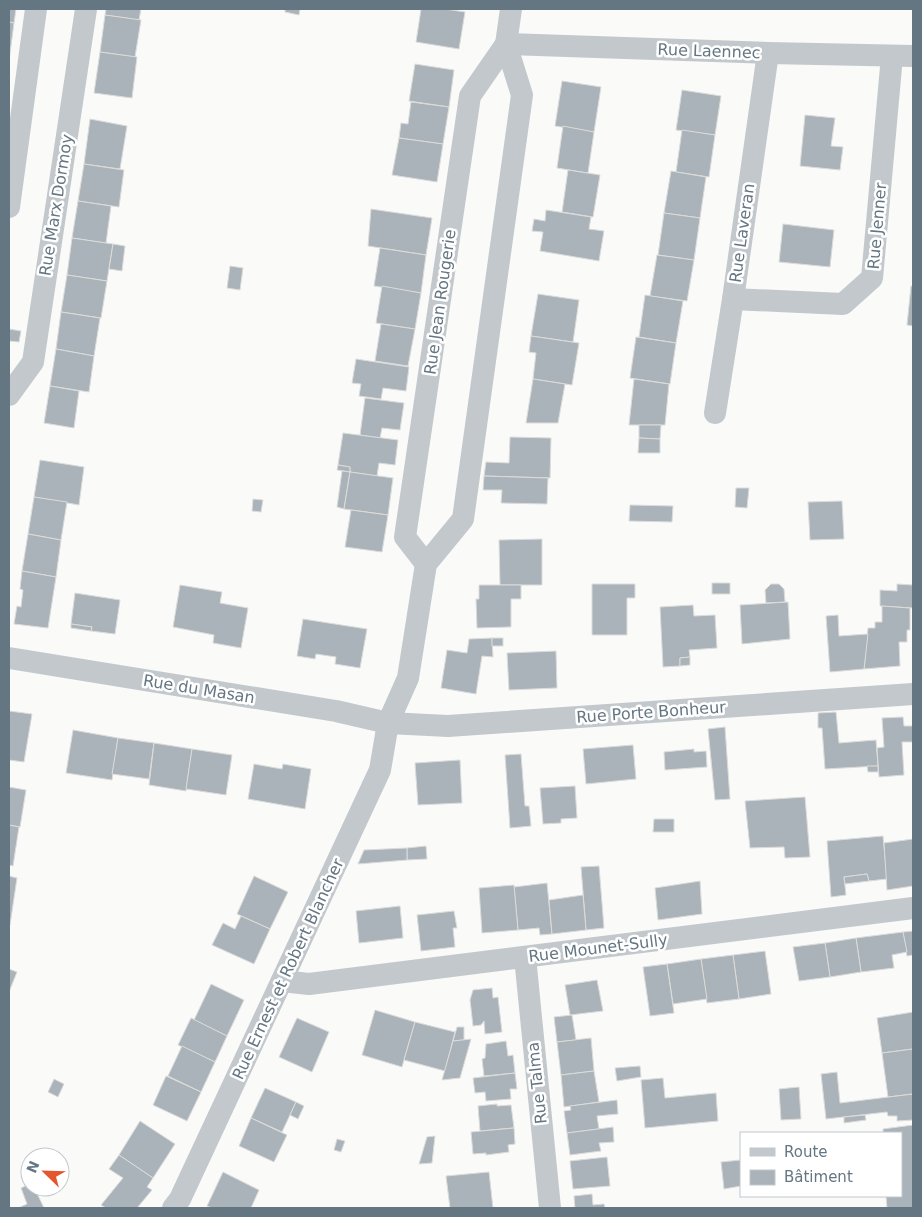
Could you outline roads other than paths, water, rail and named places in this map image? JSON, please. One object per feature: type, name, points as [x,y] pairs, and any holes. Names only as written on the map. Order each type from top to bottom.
[{"type":"street","points":[[9,207],[36,9]]},
{"type":"street","name":"Rue Marx Dormoy","points":[[9,395],[32,362],[86,9]]},
{"type":"street","name":"Rue Jean Rougerie","points":[[506,44],[470,96],[405,537],[426,564],[463,519],[522,95],[506,44],[510,9]]},
{"type":"street","name":"Rue Laennec","points":[[506,44],[903,56]]},
{"type":"street","name":"Rue Laveran","points":[[715,413],[768,53]]},
{"type":"street","name":"Rue Jenner","points":[[733,299],[843,304],[872,278],[903,56]]},
{"type":"street","points":[[388,724],[408,678],[426,564]]},
{"type":"street","name":"Rue du Masan","points":[[9,658],[336,711],[388,724]]},
{"type":"street","name":"Rue Porte Bonheur","points":[[388,724],[448,726],[913,694]]},
{"type":"street","name":"Rue Ernest et Robert Blancher","points":[[173,1208],[180,1199],[380,770],[388,724]]},
{"type":"street","name":"Rue Mounet-Sully","points":[[282,981],[309,984],[913,908]]},
{"type":"street","name":"Rue Talma","points":[[525,957],[550,1208]]}]
